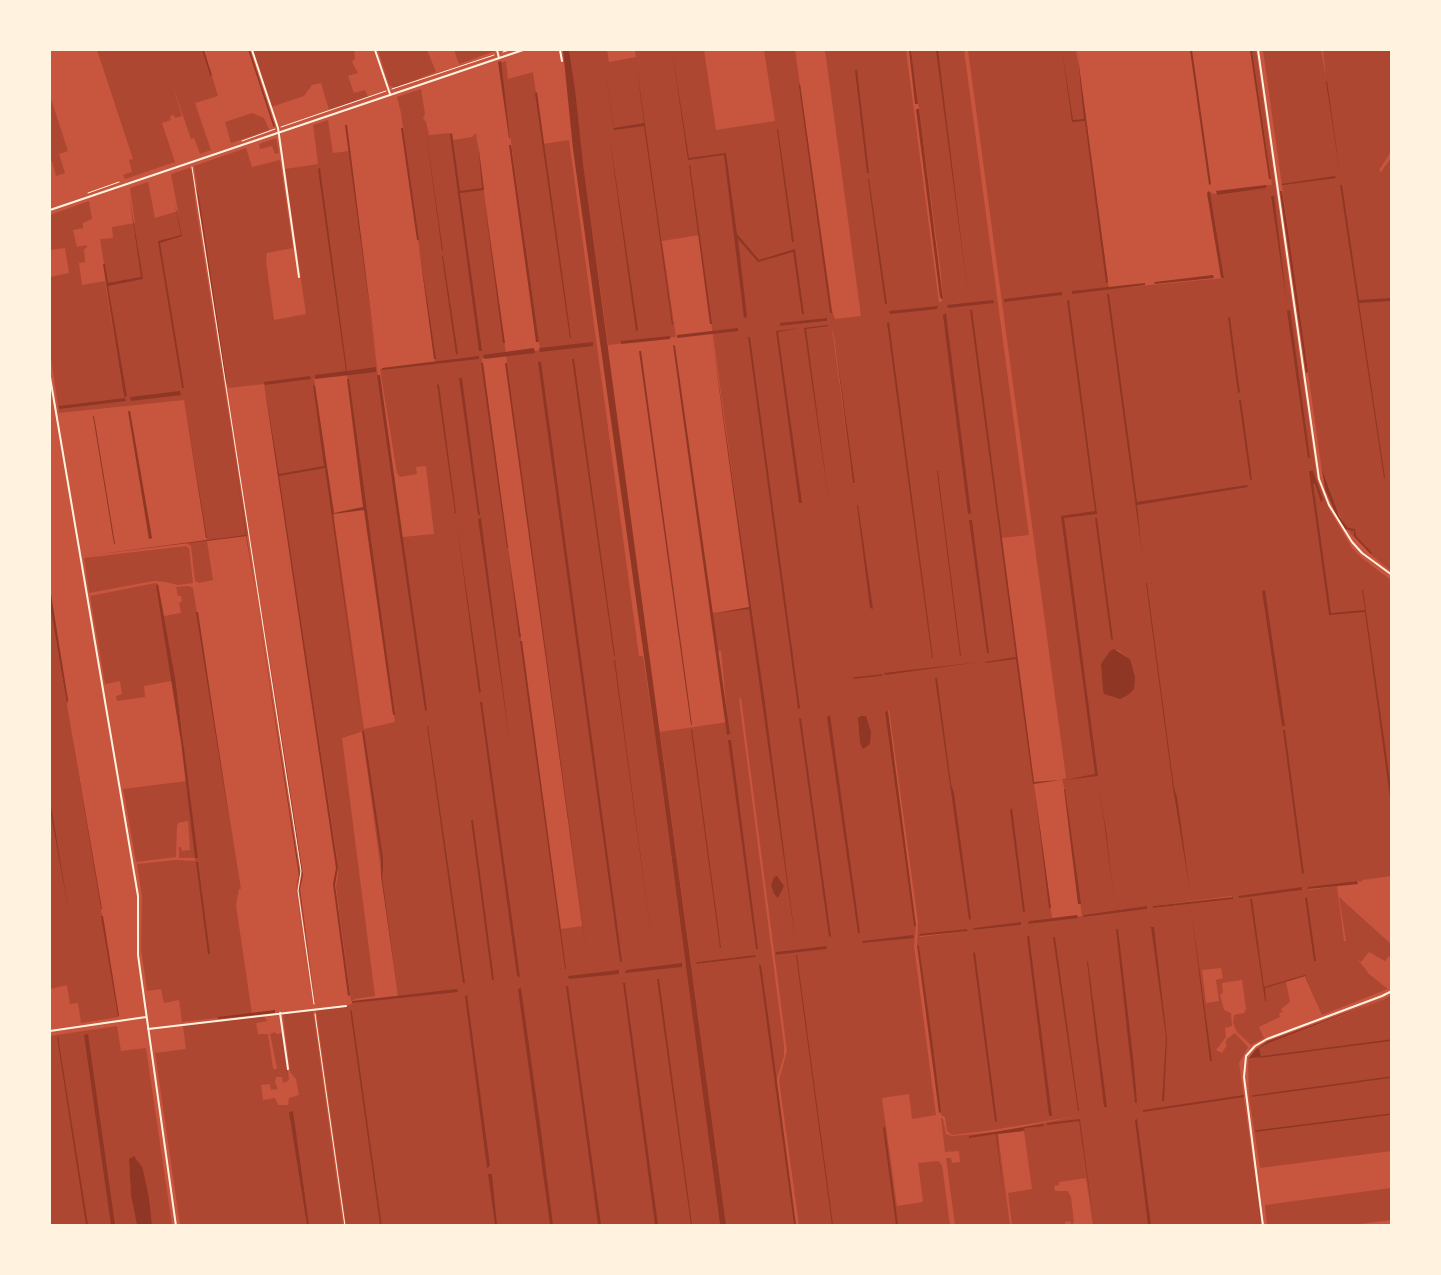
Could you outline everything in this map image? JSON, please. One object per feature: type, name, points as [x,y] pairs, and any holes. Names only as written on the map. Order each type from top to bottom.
[{"type":"street","points":[[252,50],[278,128],[299,277]]},
{"type":"street","points":[[375,50],[389,92]]},
{"type":"street","points":[[50,210],[278,133],[498,54],[523,50]]},
{"type":"street","points":[[560,50],[562,61]]},
{"type":"street","points":[[1258,50],[1319,479],[1329,505],[1352,542],[1362,553],[1392,575]]},
{"type":"street","points":[[50,376],[138,897],[137,948],[176,1226]]},
{"type":"street","points":[[1263,1226],[1244,1077],[1246,1056],[1254,1046],[1267,1039],[1382,996],[1392,990]]},
{"type":"street","points":[[148,1029],[346,1006]]},
{"type":"street","points":[[280,1014],[288,1069]]},
{"type":"street","points":[[50,1031],[146,1017]]},
{"type":"path","points":[[278,128],[510,50]]},
{"type":"path","points":[[190,163],[194,172],[197,205],[302,874],[298,891],[345,1226]]},
{"type":"shaded area","points":[[97,50],[204,50],[218,96],[195,103],[211,150],[200,154],[194,138],[191,139],[172,84],[182,116],[175,118],[174,115],[170,116],[171,120],[162,123],[175,162],[125,179],[123,175],[132,172],[129,160],[133,159]]},
{"type":"shaded area","points":[[253,50],[354,50],[355,58],[352,62],[358,73],[348,76],[354,93],[365,90],[368,97],[329,110],[321,83],[312,85],[304,96],[271,107]]},
{"type":"shaded area","points":[[378,50],[427,50],[436,72],[392,87],[389,85]]},
{"type":"shaded area","points":[[454,50],[495,50],[495,51],[459,64]]},
{"type":"shaded area","points":[[563,50],[569,50],[575,90],[726,1225],[720,1225],[662,785],[573,149]]},
{"type":"shaded area","points":[[569,50],[607,50],[609,62],[636,57],[635,50],[704,50],[716,130],[775,121],[764,50],[795,50],[832,310],[835,319],[861,316],[825,50],[906,50],[939,303],[943,300],[941,274],[911,50],[964,50],[1029,535],[1001,538],[1052,918],[1029,921],[1029,924],[1082,916],[1062,779],[1066,778],[968,50],[1076,50],[1109,289],[1224,278],[1210,192],[1217,195],[1266,188],[1266,185],[1272,185],[1252,50],[1256,50],[1317,479],[1329,509],[1352,548],[1392,581],[1391,876],[1362,880],[1362,882],[1309,887],[1309,890],[1337,886],[1344,941],[1346,941],[1339,897],[1391,944],[1391,958],[1389,956],[1385,961],[1369,952],[1361,962],[1356,957],[1369,974],[1388,989],[1322,1015],[1305,976],[1276,985],[1286,982],[1290,1002],[1281,1009],[1283,1012],[1279,1013],[1280,1017],[1259,1027],[1264,1038],[1251,1045],[1237,1032],[1233,1023],[1234,1015],[1244,1013],[1246,1009],[1242,980],[1222,983],[1223,993],[1220,994],[1224,1010],[1231,1013],[1232,1026],[1225,1028],[1226,1037],[1216,1050],[1222,1053],[1227,1045],[1225,1043],[1227,1039],[1235,1033],[1248,1047],[1239,1063],[1262,1225],[1093,1225],[1086,1178],[1059,1182],[1059,1185],[1054,1186],[1055,1191],[1068,1191],[1071,1197],[1074,1223],[1071,1224],[1070,1221],[1065,1222],[1065,1225],[1012,1225],[1008,1193],[1032,1189],[1024,1131],[998,1134],[1010,1225],[955,1225],[946,1158],[951,1158],[952,1163],[960,1162],[959,1151],[945,1152],[941,1118],[946,1134],[952,1136],[997,1132],[1078,1116],[952,1135],[947,1131],[945,1117],[941,1115],[919,946],[917,945],[918,922],[889,710],[885,713],[914,926],[916,926],[914,946],[936,1115],[912,1119],[909,1094],[882,1098],[897,1206],[923,1202],[918,1163],[938,1161],[942,1165],[950,1225],[799,1225],[779,1080],[787,1051],[741,698],[739,699],[784,1046],[784,1056],[776,1082],[794,1225],[726,1225],[660,732],[728,722],[721,651],[717,651],[712,613],[750,608],[742,544],[699,235],[662,241],[676,337],[608,345]],"holes":[[[826,318],[827,321],[781,326],[780,324]],[[1228,318],[1230,318],[1239,392]],[[832,328],[855,484],[853,483]],[[1118,650],[1130,659],[1103,690],[1103,677],[1110,651]],[[1303,888],[1302,890],[1238,897]],[[1232,896],[1232,899],[1153,908],[1153,906]],[[1147,906],[1147,909],[1084,917],[1083,915]],[[1021,923],[1021,925],[973,930],[974,928]],[[968,929],[967,931],[920,937],[919,935]],[[826,946],[826,949],[775,955],[776,952]],[[755,955],[756,957],[696,964],[697,962]],[[1221,968],[1223,978],[1216,980],[1219,1001],[1206,1003],[1202,970]]]},
{"type":"shaded area","points":[[602,50],[614,128],[644,123],[636,61],[672,325],[644,126],[614,130]]},
{"type":"shaded area","points":[[672,50],[689,158],[726,153],[737,234],[759,260],[795,249],[804,314],[802,314],[793,252],[758,262],[738,239],[747,317],[744,318],[724,155],[688,160]]},
{"type":"shaded area","points":[[909,50],[911,50],[918,104],[915,104]]},
{"type":"shaded area","points":[[936,50],[938,50],[968,296]]},
{"type":"shaded area","points":[[1062,50],[1073,120],[1084,119],[1077,50],[1108,282],[1106,283],[1085,121],[1072,122]]},
{"type":"shaded area","points":[[1190,50],[1192,50],[1211,184],[1209,185]]},
{"type":"shaded area","points":[[1250,50],[1252,50],[1271,179],[1269,179]]},
{"type":"shaded area","points":[[1263,50],[1321,50],[1326,78],[1323,50],[1391,50],[1391,152],[1379,170],[1381,172],[1391,158],[1391,571],[1350,533],[1331,500],[1322,472]]},
{"type":"shaded area","points":[[501,61],[510,138],[498,62]]},
{"type":"shaded area","points":[[506,61],[508,79],[533,72],[543,144],[569,140],[639,656],[643,656],[658,756],[720,1225],[346,1225],[316,1010],[398,997],[362,732],[342,738],[375,996],[351,1001],[336,887],[337,857],[264,384],[228,388],[194,166],[246,148],[252,167],[280,160],[293,248],[267,253],[266,261],[274,320],[306,314],[285,169],[318,164],[313,125],[328,120],[333,153],[349,151],[402,537],[434,534],[426,466],[416,467],[417,474],[400,477],[397,473],[380,369],[435,363],[397,97],[421,89],[425,114],[423,118],[429,135],[452,133],[453,140],[472,137],[476,133],[506,354],[540,350],[500,63]],"holes":[[[506,355],[582,926],[561,929],[482,358]],[[347,374],[395,722],[364,729],[314,378]]]},
{"type":"shaded area","points":[[855,70],[857,70],[869,173],[867,173]]},
{"type":"shaded area","points":[[1326,82],[1339,166],[1339,167]]},
{"type":"shaded area","points":[[800,84],[832,313],[830,313]]},
{"type":"shaded area","points":[[537,92],[571,338],[535,93]]},
{"type":"shaded area","points":[[50,96],[68,151],[59,154],[65,173],[56,176],[52,161],[50,162]]},
{"type":"shaded area","points":[[916,109],[919,109],[943,300],[940,297]]},
{"type":"shaded area","points":[[252,113],[264,118],[269,130],[231,143],[225,122]]},
{"type":"shaded area","points":[[345,125],[347,125],[377,363]]},
{"type":"shaded area","points":[[425,125],[443,251],[442,251]]},
{"type":"shaded area","points":[[401,128],[403,128],[419,240],[417,240]]},
{"type":"shaded area","points":[[778,129],[794,242],[792,242]]},
{"type":"shaded area","points":[[450,134],[452,134],[460,191],[482,188],[478,142],[484,190],[460,193],[482,351],[479,351]]},
{"type":"shaded area","points":[[276,138],[279,153],[275,154],[272,146],[260,149],[259,144]]},
{"type":"shaded area","points":[[610,139],[638,330],[636,331],[612,155]]},
{"type":"shaded area","points":[[509,145],[511,145],[539,342],[536,342]]},
{"type":"shaded area","points":[[690,165],[712,324],[710,324]]},
{"type":"shaded area","points":[[189,168],[193,172],[195,201],[248,536],[207,541],[213,580],[199,583],[195,581],[191,546],[186,543],[207,540],[184,400],[59,413],[50,351],[50,277],[69,273],[65,248],[50,250],[50,215],[89,201],[92,219],[83,223],[83,228],[73,230],[77,247],[86,245],[87,248],[84,249],[85,262],[79,263],[82,285],[105,281],[124,397],[124,384],[100,239],[113,238],[112,227],[135,223],[130,188],[148,182],[155,218],[178,211],[171,174]]},
{"type":"shaded area","points":[[320,168],[347,371],[376,367],[376,372],[315,379],[315,375],[346,371],[318,169]]},
{"type":"shaded area","points":[[1335,176],[1336,178],[1281,184]]},
{"type":"shaded area","points":[[869,179],[887,304],[885,304]]},
{"type":"shaded area","points":[[196,185],[199,197],[227,383],[226,383]]},
{"type":"shaded area","points":[[1266,185],[1266,188],[1217,195],[1216,191]]},
{"type":"shaded area","points":[[1340,185],[1342,185],[1359,300],[1391,298],[1391,301],[1359,303],[1385,478],[1384,478]]},
{"type":"shaded area","points":[[1209,191],[1224,278],[1221,278],[1207,193]]},
{"type":"shaded area","points":[[1280,191],[1282,191],[1290,244],[1308,372],[1306,373]]},
{"type":"shaded area","points":[[129,194],[143,279],[108,286],[127,396],[124,397],[103,264],[105,264],[108,283],[141,277]]},
{"type":"shaded area","points":[[1271,196],[1274,196],[1287,304]]},
{"type":"shaded area","points":[[484,198],[505,343],[503,343]]},
{"type":"shaded area","points":[[174,200],[182,236],[160,243],[184,388],[182,388],[158,241],[181,235]]},
{"type":"shaded area","points":[[419,247],[436,359],[434,359]]},
{"type":"shaded area","points":[[443,256],[458,354],[456,354]]},
{"type":"shaded area","points":[[1213,275],[1214,278],[1154,284],[1155,282]]},
{"type":"shaded area","points":[[1145,283],[1145,285],[1072,294],[1072,291]]},
{"type":"shaded area","points":[[1062,292],[1062,295],[1004,302],[1004,299]]},
{"type":"shaded area","points":[[1107,294],[1109,294],[1137,502],[1247,485],[1248,487],[1137,505],[1142,553]]},
{"type":"shaded area","points":[[993,300],[994,303],[948,308],[947,305]]},
{"type":"shaded area","points":[[1069,300],[1097,514],[1064,518],[1098,776],[1065,780],[1095,774],[1061,516],[1095,511],[1067,301]]},
{"type":"shaded area","points":[[938,306],[937,309],[890,314],[889,311]]},
{"type":"shaded area","points":[[970,310],[972,310],[1034,782],[1061,780],[1033,784],[1016,659],[985,663],[1016,657]]},
{"type":"shaded area","points":[[1290,310],[1310,458],[1308,458],[1287,311]]},
{"type":"shaded area","points":[[946,313],[971,513],[968,514],[943,315]]},
{"type":"shaded area","points":[[1230,317],[1240,392],[1238,393],[1228,318]]},
{"type":"shaded area","points":[[827,318],[827,321],[780,326],[780,323]]},
{"type":"shaded area","points":[[889,322],[933,658],[887,323]]},
{"type":"shaded area","points":[[829,326],[806,329],[829,502],[804,328]]},
{"type":"shaded area","points":[[833,326],[835,340],[855,483],[853,483]]},
{"type":"shaded area","points":[[738,328],[738,331],[677,338],[677,335]]},
{"type":"shaded area","points":[[799,328],[778,332],[802,503],[799,503],[776,331]]},
{"type":"shaded area","points":[[670,336],[670,339],[621,344],[621,341]]},
{"type":"shaded area","points":[[712,337],[765,703],[796,946],[749,609],[717,613],[749,607]]},
{"type":"shaded area","points":[[748,337],[750,337],[800,708],[798,709]]},
{"type":"shaded area","points":[[593,342],[593,346],[540,352],[539,348]]},
{"type":"shaded area","points":[[673,345],[675,346],[730,734],[727,735]]},
{"type":"shaded area","points":[[534,348],[535,353],[484,359],[483,355]]},
{"type":"shaded area","points":[[639,351],[641,351],[692,725],[691,725]]},
{"type":"shaded area","points":[[479,356],[479,359],[382,370],[382,368]]},
{"type":"shaded area","points":[[572,359],[574,359],[615,656],[614,656]]},
{"type":"shaded area","points":[[538,362],[541,362],[622,961],[620,962]]},
{"type":"shaded area","points":[[481,363],[483,363],[508,548],[507,548]]},
{"type":"shaded area","points":[[505,363],[507,363],[588,964]]},
{"type":"shaded area","points":[[377,375],[380,375],[427,710],[425,711]]},
{"type":"shaded area","points":[[310,376],[311,379],[265,385],[264,382]]},
{"type":"shaded area","points":[[459,378],[462,378],[480,515],[478,515]]},
{"type":"shaded area","points":[[347,379],[349,379],[395,715],[393,715],[364,510],[333,514],[361,720],[325,468],[279,476],[338,867],[335,885],[350,995],[348,996],[333,884],[336,868],[265,389],[279,474],[324,466],[313,385],[315,386],[334,513],[363,507]]},
{"type":"shaded area","points":[[437,384],[439,385],[456,513],[455,513]]},
{"type":"shaded area","points":[[180,391],[181,395],[131,401],[130,397]]},
{"type":"shaded area","points":[[125,398],[126,401],[59,409],[59,406]]},
{"type":"shaded area","points":[[1239,400],[1241,400],[1252,480],[1250,479]]},
{"type":"shaded area","points":[[185,406],[207,538],[206,538]]},
{"type":"shaded area","points":[[128,411],[130,411],[152,538],[149,539]]},
{"type":"shaded area","points":[[94,416],[115,544],[114,544]]},
{"type":"shaded area","points":[[235,465],[257,600],[246,536],[83,556],[246,535]]},
{"type":"shaded area","points":[[1322,470],[1339,516],[1348,528],[1355,529],[1356,536],[1371,554],[1354,536],[1354,531],[1345,529],[1335,512],[1325,489]]},
{"type":"shaded area","points":[[938,471],[961,656],[960,656]]},
{"type":"shaded area","points":[[1309,471],[1313,471],[1323,500],[1321,502],[1313,483],[1331,613],[1365,610],[1363,590],[1391,788],[1391,805],[1365,612],[1329,615]]},
{"type":"shaded area","points":[[858,505],[873,609],[870,608]]},
{"type":"shaded area","points":[[481,518],[510,744],[478,519]]},
{"type":"shaded area","points":[[1095,518],[1097,518],[1113,640],[1111,639]]},
{"type":"shaded area","points":[[969,520],[972,520],[989,653],[987,653]]},
{"type":"shaded area","points":[[457,525],[481,692],[479,693]]},
{"type":"shaded area","points":[[186,546],[189,548],[193,583],[178,585],[154,581],[89,593],[84,558]]},
{"type":"shaded area","points":[[508,551],[521,637],[519,637]]},
{"type":"shaded area","points":[[1146,583],[1174,788],[1190,891],[1173,788]]},
{"type":"shaded area","points":[[158,584],[164,616],[181,613],[179,603],[182,601],[176,587],[193,588],[241,889],[239,889],[236,905],[252,1014],[182,1022],[179,1000],[164,1003],[161,989],[147,991],[141,948],[142,897],[137,864],[176,860],[195,861],[195,858],[179,858],[179,847],[182,851],[190,850],[188,821],[178,823],[177,826],[176,857],[136,862],[123,789],[187,781],[182,729],[176,692],[171,681],[144,686],[145,697],[117,701],[116,696],[122,694],[120,681],[105,684],[90,596]]},
{"type":"shaded area","points":[[156,585],[158,585],[175,678],[198,858],[195,858],[181,742]]},
{"type":"shaded area","points":[[50,588],[68,700],[67,704],[50,604]]},
{"type":"shaded area","points":[[1265,590],[1285,726],[1282,726],[1262,591]]},
{"type":"shaded area","points":[[50,603],[119,1017],[81,1023],[78,1003],[70,1004],[67,985],[50,989]]},
{"type":"shaded area","points":[[257,603],[300,875],[296,887],[299,876]]},
{"type":"shaded area","points":[[261,605],[303,875],[300,889],[315,1003],[299,888],[302,875]]},
{"type":"shaded area","points":[[196,612],[198,612],[230,825]]},
{"type":"shaded area","points":[[520,641],[522,641],[566,969],[565,969]]},
{"type":"shaded area","points":[[1114,649],[1130,659],[1135,677],[1134,689],[1120,699],[1104,694],[1103,690],[1101,664]]},
{"type":"shaded area","points":[[614,660],[615,660],[654,959]]},
{"type":"shaded area","points":[[980,662],[885,675],[884,673]]},
{"type":"shaded area","points":[[935,678],[937,678],[954,793],[971,919],[969,920]]},
{"type":"shaded area","points":[[480,702],[482,702],[520,977],[517,976]]},
{"type":"shaded area","points":[[68,711],[102,909],[101,909]]},
{"type":"shaded area","points":[[888,711],[916,926],[914,926],[885,712]]},
{"type":"shaded area","points":[[830,715],[860,933],[858,933],[827,717]]},
{"type":"shaded area","points":[[866,716],[871,732],[870,744],[863,749],[860,743],[858,718]]},
{"type":"shaded area","points":[[801,718],[831,936],[829,937],[799,719]]},
{"type":"shaded area","points":[[428,726],[465,983],[463,983]]},
{"type":"shaded area","points":[[692,729],[721,948],[691,730]]},
{"type":"shaded area","points":[[1283,730],[1285,730],[1304,873],[1302,874]]},
{"type":"shaded area","points":[[362,731],[364,731],[383,858],[382,876],[397,988],[381,876],[381,859]]},
{"type":"shaded area","points":[[728,740],[731,740],[758,949],[756,949]]},
{"type":"shaded area","points":[[1098,784],[1106,830],[1114,899],[1104,821]]},
{"type":"shaded area","points":[[1065,789],[1081,904],[1078,904]]},
{"type":"shaded area","points":[[1035,792],[1051,908],[1049,908]]},
{"type":"shaded area","points":[[50,800],[69,913],[50,809]]},
{"type":"shaded area","points":[[1012,808],[1025,912],[1023,912],[1010,810]]},
{"type":"shaded area","points":[[471,820],[473,820],[494,980],[492,980]]},
{"type":"shaded area","points":[[196,862],[198,862],[210,954],[208,954]]},
{"type":"shaded area","points":[[777,876],[784,886],[778,898],[771,885],[774,877]]},
{"type":"shaded area","points":[[1357,881],[1358,884],[1308,889],[1308,887]]},
{"type":"shaded area","points":[[1302,887],[1302,890],[1239,898],[1238,896]]},
{"type":"shaded area","points":[[1233,897],[1233,899],[1153,908],[1153,906]]},
{"type":"shaded area","points":[[1307,897],[1316,961],[1314,961],[1305,898]]},
{"type":"shaded area","points":[[1250,899],[1252,899],[1264,987],[1305,975],[1320,1011],[1305,976],[1265,988],[1265,1001]]},
{"type":"shaded area","points":[[1147,906],[1147,909],[1084,917],[1083,915]]},
{"type":"shaded area","points":[[1191,908],[1212,1061],[1210,1061]]},
{"type":"shaded area","points":[[1077,915],[1078,918],[1028,924],[1029,921]]},
{"type":"shaded area","points":[[101,916],[103,916],[119,1016],[118,1016]]},
{"type":"shaded area","points":[[1021,922],[1021,925],[973,930],[974,928]]},
{"type":"shaded area","points":[[1151,927],[1154,927],[1167,1039],[1164,1101],[1162,1101],[1166,1037]]},
{"type":"shaded area","points":[[967,929],[968,931],[919,936],[920,934]]},
{"type":"shaded area","points":[[1116,929],[1118,929],[1137,1103],[1135,1103]]},
{"type":"shaded area","points":[[913,935],[914,938],[862,943],[863,941]]},
{"type":"shaded area","points":[[1029,935],[1052,1116],[1049,1116],[1027,937]]},
{"type":"shaded area","points":[[1053,937],[1055,937],[1079,1111],[1078,1111]]},
{"type":"shaded area","points":[[917,945],[919,946],[932,1039],[941,1112],[939,1113]]},
{"type":"shaded area","points":[[826,946],[827,949],[775,955],[776,952]]},
{"type":"shaded area","points":[[975,952],[997,1121],[995,1122],[973,953]]},
{"type":"shaded area","points":[[755,955],[756,957],[696,964],[697,962]]},
{"type":"shaded area","points":[[797,955],[833,1225],[832,1225]]},
{"type":"shaded area","points":[[1088,962],[1107,1107],[1104,1107]]},
{"type":"shaded area","points":[[682,963],[682,967],[625,973],[626,970]]},
{"type":"shaded area","points":[[759,965],[761,965],[796,1225],[794,1225]]},
{"type":"shaded area","points":[[619,970],[619,974],[569,979],[568,976]]},
{"type":"shaded area","points":[[657,979],[659,979],[692,1225],[691,1225]]},
{"type":"shaded area","points":[[623,983],[625,983],[658,1225],[655,1225]]},
{"type":"shaded area","points":[[566,986],[568,986],[601,1225],[598,1225]]},
{"type":"shaded area","points":[[521,988],[553,1225],[550,1225],[518,989]]},
{"type":"shaded area","points":[[457,989],[458,992],[352,1003],[352,1001]]},
{"type":"shaded area","points":[[467,995],[490,1166],[487,1168],[465,996]]},
{"type":"shaded area","points":[[1391,995],[1391,1151],[1260,1168],[1249,1097],[1248,1060],[1260,1057],[1259,1048],[1269,1043]]},
{"type":"shaded area","points":[[1391,996],[1269,1043],[1259,1048],[1261,1057],[1248,1059],[1256,1049],[1268,1041]]},
{"type":"shaded area","points":[[275,1010],[275,1013],[218,1019],[218,1017]]},
{"type":"shaded area","points":[[313,1011],[343,1225],[180,1225],[155,1053],[186,1049],[183,1026],[264,1016],[267,1021],[256,1023],[258,1034],[268,1034],[275,1070],[277,1068],[270,1034],[283,1033],[289,1079],[283,1083],[282,1077],[276,1077],[275,1082],[278,1089],[271,1090],[270,1084],[261,1085],[263,1100],[275,1098],[278,1105],[288,1105],[289,1098],[299,1095],[296,1079],[290,1072],[283,1014]]},
{"type":"shaded area","points":[[117,1026],[121,1051],[146,1048],[172,1225],[152,1225],[144,1174],[136,1158],[129,1159],[131,1196],[137,1225],[50,1225],[50,1036]]},
{"type":"shaded area","points":[[88,1034],[115,1225],[111,1225],[84,1035]]},
{"type":"shaded area","points":[[58,1037],[88,1225],[86,1225]]},
{"type":"shaded area","points":[[1244,1095],[1244,1097],[1143,1112],[1143,1110]]},
{"type":"shaded area","points":[[293,1111],[309,1225],[307,1225],[289,1112]]},
{"type":"shaded area","points":[[1080,1119],[1094,1225],[1079,1121],[1047,1125],[1047,1123]]},
{"type":"shaded area","points":[[1137,1119],[1151,1225],[1148,1225],[1135,1120]]},
{"type":"shaded area","points":[[1043,1124],[1044,1126],[1025,1128],[1023,1131],[997,1134],[1003,1190],[996,1134],[969,1138],[969,1136]]},
{"type":"shaded area","points":[[885,1127],[898,1225],[896,1225],[883,1128]]},
{"type":"shaded area","points":[[134,1156],[144,1174],[152,1225],[137,1225],[131,1196],[129,1159]]},
{"type":"shaded area","points":[[488,1174],[492,1174],[497,1225],[495,1225]]},
{"type":"shaded area","points":[[1391,1188],[1391,1220],[1343,1226],[1267,1225],[1265,1205]]},
{"type":"waterway","points":[[203,50],[211,75]]},
{"type":"waterway","points":[[249,50],[274,126]]},
{"type":"waterway","points":[[854,678],[882,675]]},
{"type":"waterway","points":[[351,1011],[381,1226]]},
{"type":"waterway","points":[[1261,1057],[1392,1040]]},
{"type":"waterway","points":[[1253,1096],[1392,1077]]},
{"type":"waterway","points":[[1256,1131],[1392,1114]]}]
